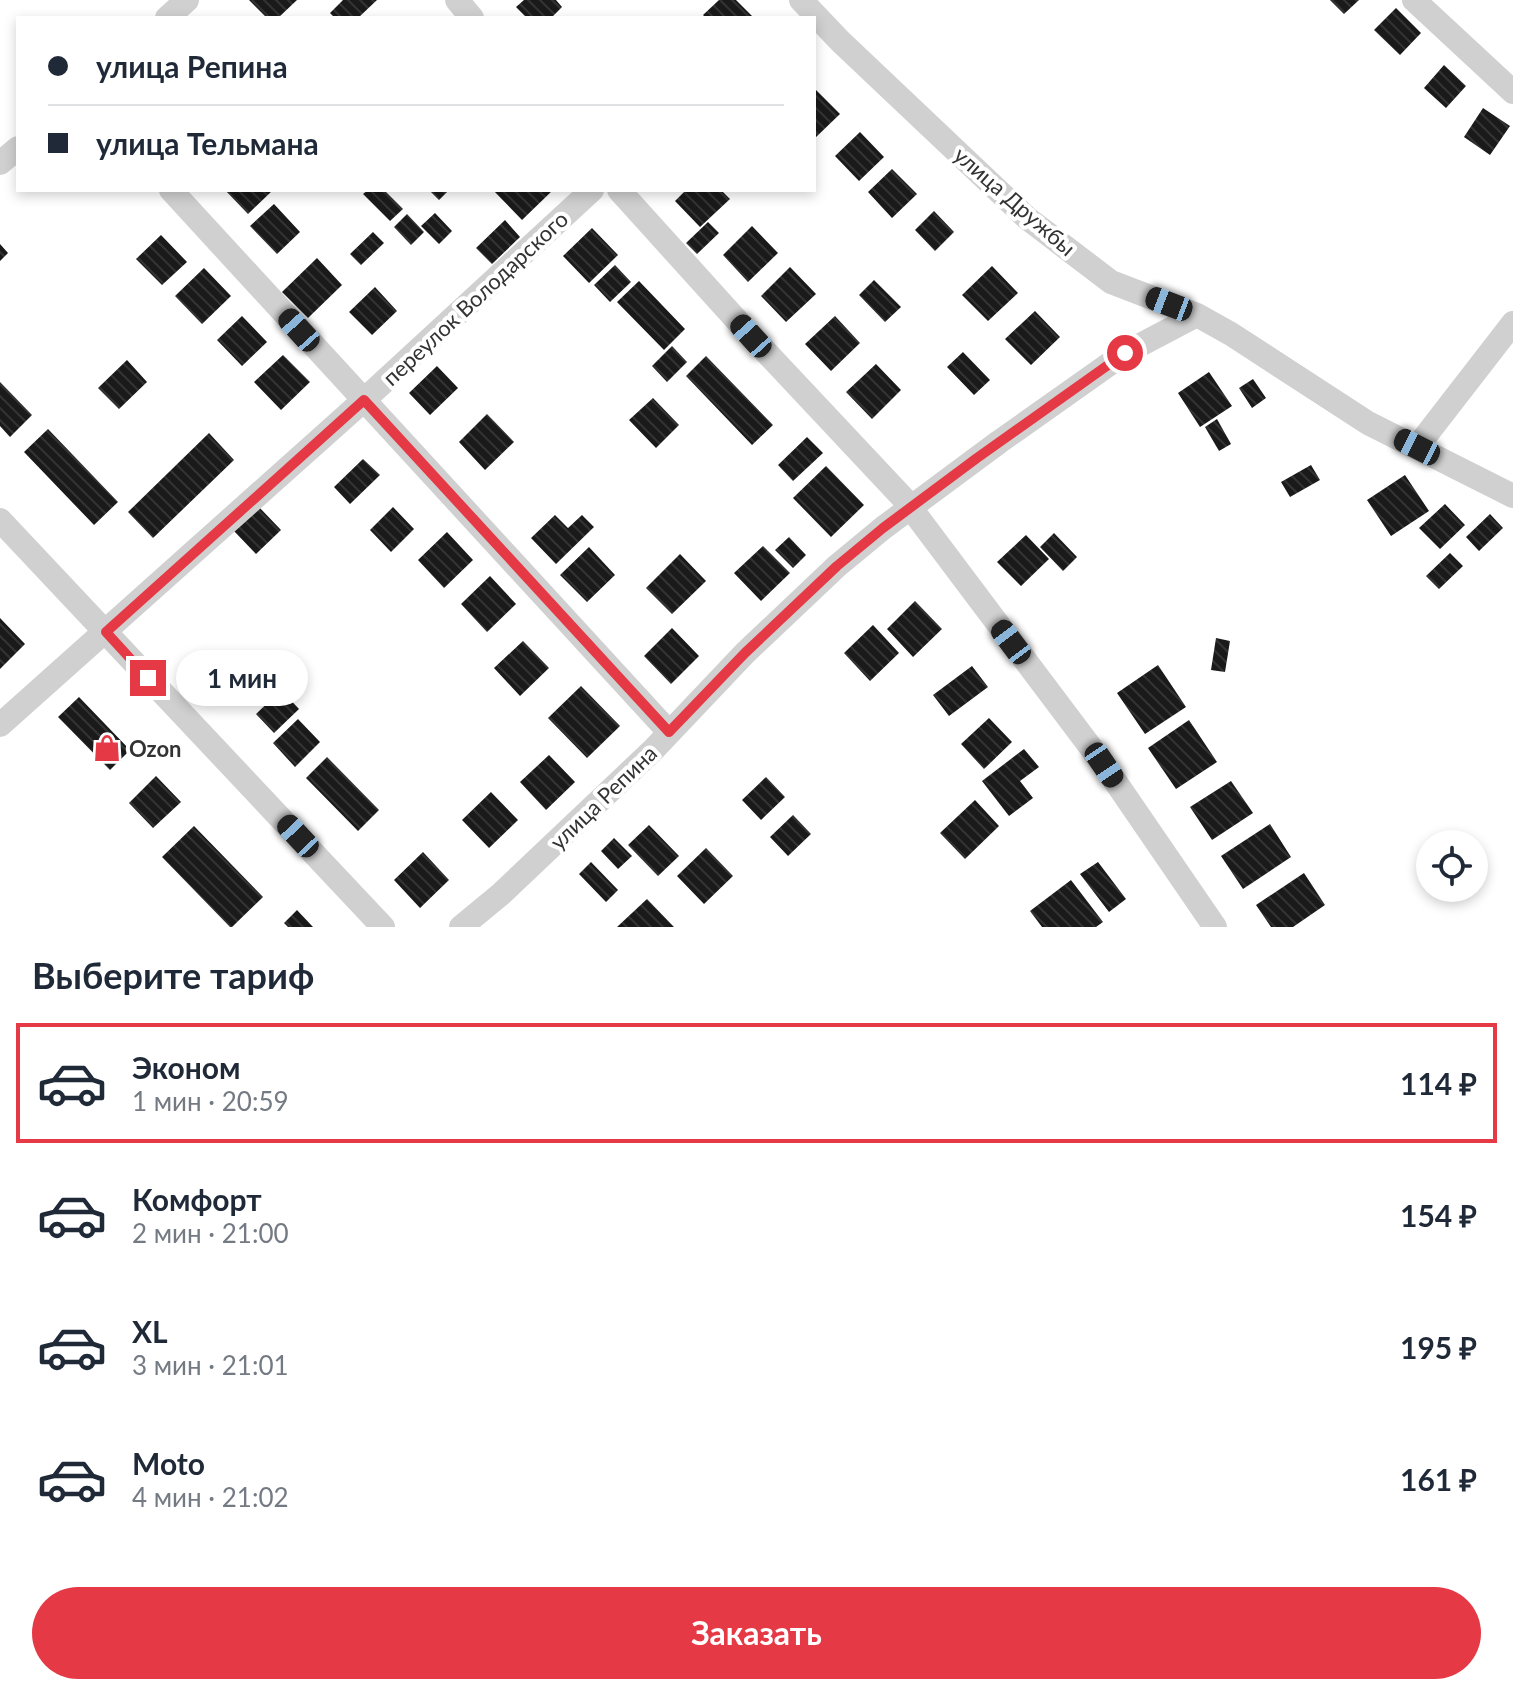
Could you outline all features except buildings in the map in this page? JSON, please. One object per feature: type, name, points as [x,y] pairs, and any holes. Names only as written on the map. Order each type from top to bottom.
[{"type":"street","points":[[169,16],[187,0]]},
{"type":"street","points":[[457,0],[470,16]]},
{"type":"street","name":"улица Дружбы","points":[[801,0],[840,41],[1027,218],[1111,282],[1197,315],[1368,423],[1513,496]]},
{"type":"street","points":[[1414,0],[1513,92]]},
{"type":"street","points":[[0,163],[16,150]]},
{"type":"street","points":[[173,192],[669,732]]},
{"type":"street","name":"переулок Володарского","points":[[0,725],[364,400],[590,192]]},
{"type":"street","points":[[621,192],[911,508],[1104,765],[1215,927]]},
{"type":"street","name":"улица Репина","points":[[461,927],[501,894],[837,566],[999,442],[1125,353],[1197,315]]},
{"type":"street","points":[[1417,447],[1513,323]]},
{"type":"street","points":[[0,520],[383,927]]},
{"type":"place","name":"Ozon","points":[[107,748]]},
{"type":"route","points":[[148,678],[106,632],[364,400],[669,732],[745,653],[837,566],[977,458],[1125,353]]}]
